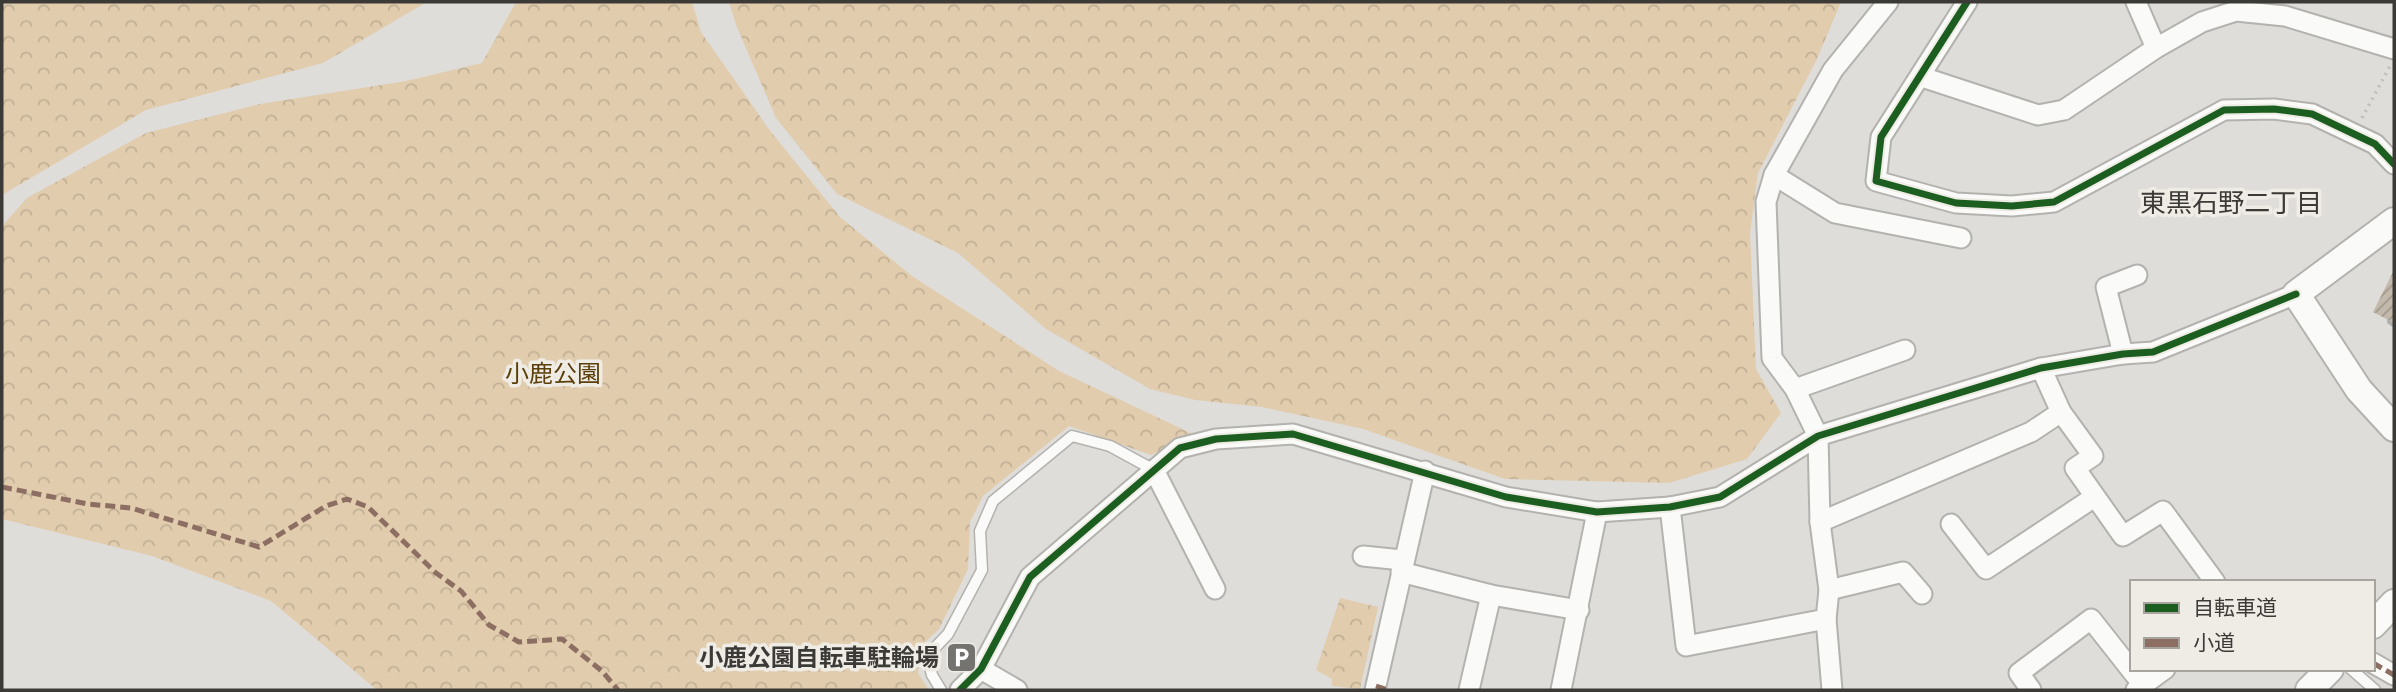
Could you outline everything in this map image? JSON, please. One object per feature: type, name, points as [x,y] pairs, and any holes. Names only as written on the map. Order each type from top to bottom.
[{"type":"street","points":[[1832,690],[1826,619],[1829,590],[1821,522],[1818,436],[1795,389],[1772,358],[1766,202],[1774,174],[1833,70],[1888,2]]},
{"type":"street","points":[[1967,2],[1922,77],[1881,137],[1876,181],[1956,203],[2012,206],[2054,202],[2146,149],[2224,110],[2274,108],[2312,114],[2354,133],[2375,144],[2394,164]]},
{"type":"street","points":[[2136,2],[2156,48]]},
{"type":"street","points":[[1922,77],[2039,116],[2064,110],[2156,48],[2202,22],[2236,11],[2285,16],[2394,48]]},
{"type":"street","points":[[1774,174],[1835,213],[1961,238]]},
{"type":"street","points":[[960,690],[981,669],[1030,577],[1180,448],[1216,439],[1293,434],[1506,497],[1597,512],[1671,507],[1720,497],[1818,436],[2041,368],[2123,354],[2153,352],[2296,294],[2394,220]]},
{"type":"street","points":[[2123,354],[2106,287],[2137,275]]},
{"type":"street","points":[[2296,294],[2359,390],[2394,428]]},
{"type":"street","points":[[1795,389],[1905,350]]},
{"type":"street","points":[[2041,368],[2061,412],[2092,456],[2075,468],[2093,498],[2123,536],[2163,511],[2214,580]]},
{"type":"street","points":[[1821,522],[2031,432],[2061,412]]},
{"type":"street","points":[[1154,470],[1215,589]]},
{"type":"street","points":[[1379,689],[1402,566],[1425,471]]},
{"type":"street","points":[[1951,524],[1986,569],[2093,498]]},
{"type":"street","points":[[1671,507],[1686,646],[1826,619]]},
{"type":"street","points":[[1561,690],[1597,512]]},
{"type":"street","points":[[1363,556],[1491,595],[1579,610]]},
{"type":"street","points":[[1829,590],[1903,572],[1922,594]]},
{"type":"street","points":[[1469,690],[1491,595]]},
{"type":"street","points":[[2375,623],[2394,603]]},
{"type":"street","points":[[2031,690],[2018,673],[2091,619],[2139,688],[2162,671]]},
{"type":"street","points":[[2375,664],[2394,675]]},
{"type":"street","points":[[981,669],[1017,690]]},
{"type":"street","points":[[2309,690],[2328,671]]},
{"type":"lane","points":[[941,690],[932,675],[927,656],[948,634],[982,569],[980,531],[993,500],[1072,436],[1110,446],[1154,470]]},
{"type":"lane","points":[[2353,671],[2375,690]]},
{"type":"path","points":[[2354,133],[2394,58]]},
{"type":"green space","points":[[2,2],[427,2],[323,63],[146,110],[2,195]]},
{"type":"green space","name":"小鹿公園","points":[[516,2],[692,2],[701,32],[771,132],[840,217],[912,276],[1059,371],[1195,435],[1151,455],[1069,426],[983,496],[970,522],[968,569],[939,629],[922,645],[918,673],[929,690],[377,690],[271,601],[152,556],[2,519],[2,226],[27,198],[146,133],[260,104],[406,81],[482,63]]},
{"type":"green space","points":[[729,2],[1841,2],[1817,59],[1758,173],[1750,233],[1756,369],[1781,413],[1747,459],[1669,483],[1505,479],[1363,429],[1262,407],[1195,400],[1150,389],[1046,329],[958,253],[837,194],[776,118],[736,25]]},
{"type":"green space","points":[[1340,598],[1378,607],[1360,689],[1332,686],[1332,679],[1316,670]]},
{"type":"building","points":[[2394,270],[2394,323],[2373,312]]},
{"type":"marked path","points":[[2,487],[88,504],[131,508],[259,547],[326,506],[347,499],[368,507],[436,573],[461,591],[489,625],[519,642],[562,639],[602,671],[618,690]]},
{"type":"marked path","points":[[2375,664],[2394,675]]},
{"type":"marked path","points":[[1376,686],[1388,690]]},
{"type":"cycle path","points":[[1967,2],[1881,137],[1876,181],[1956,203],[2012,206],[2054,202],[2224,110],[2274,109],[2312,114],[2375,144],[2394,164]]},
{"type":"cycle path","points":[[960,690],[981,669],[1030,577],[1180,448],[1216,439],[1293,434],[1506,497],[1597,512],[1670,507],[1720,497],[1818,436],[2041,368],[2123,354],[2153,352],[2296,294]]},
{"type":"place","name":"小鹿公園自転車駐輪場","points":[[962,657]]},
{"type":"district","name":"東黒石野二丁目","points":[[2231,203]]}]
